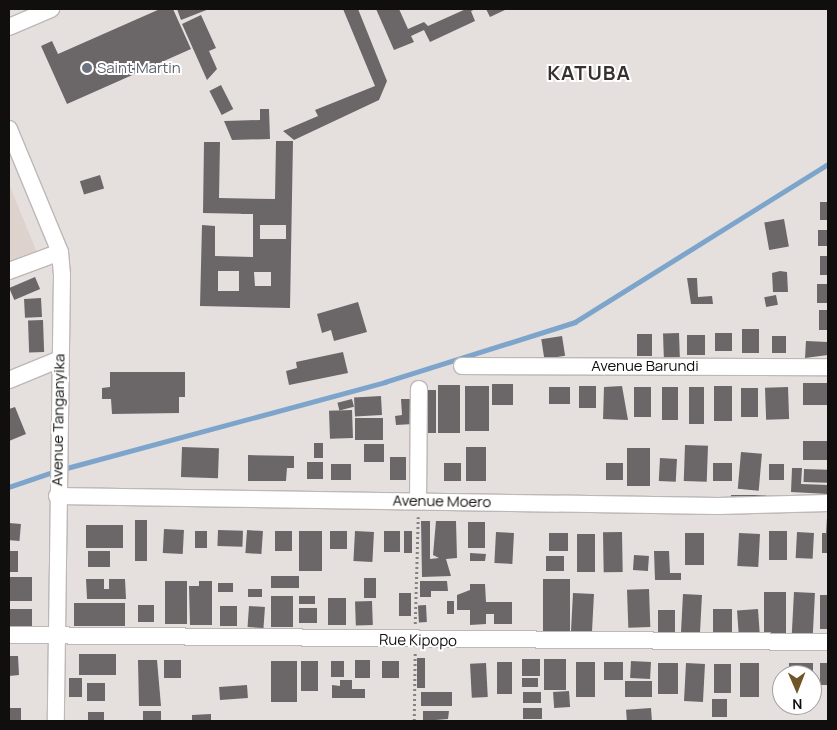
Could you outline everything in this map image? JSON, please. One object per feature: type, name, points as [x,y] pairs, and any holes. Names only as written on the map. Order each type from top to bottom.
[{"type":"street","points":[[9,27],[50,9]]},
{"type":"street","name":"Avenue Tanganyika","points":[[9,128],[60,252],[60,359],[56,451],[58,635],[56,721]]},
{"type":"street","points":[[9,271],[60,252]]},
{"type":"street","points":[[9,380],[60,359]]},
{"type":"street","name":"Avenue Barundi","points":[[462,366],[828,367]]},
{"type":"street","points":[[418,501],[419,388]]},
{"type":"street","name":"Avenue Moero","points":[[56,496],[718,506],[828,503]]},
{"type":"street","name":"Rue Kipopo","points":[[9,634],[415,640],[828,642]]},
{"type":"path","points":[[414,721],[418,501]]},
{"type":"shaded area","points":[[9,184],[38,255],[9,266]]},
{"type":"building","points":[[160,9],[173,9],[191,49],[67,104],[41,46],[52,41],[58,54]]},
{"type":"building","points":[[177,9],[209,9],[181,20]]},
{"type":"building","points":[[343,9],[358,9],[387,81],[379,100],[294,140],[283,131],[318,116],[315,110],[375,86]]},
{"type":"building","points":[[376,9],[399,9],[408,29],[424,22],[428,26],[466,9],[476,9],[471,11],[475,21],[430,42],[424,30],[411,36],[414,42],[394,50]]},
{"type":"building","points":[[486,9],[507,9],[490,17]]},
{"type":"building","points":[[201,15],[216,48],[209,51],[217,69],[207,80],[182,24]]},
{"type":"building","points":[[221,85],[233,109],[222,115],[209,91]]},
{"type":"building","points":[[260,109],[269,109],[270,139],[232,140],[224,121],[260,120]]},
{"type":"building","points":[[276,141],[293,141],[290,308],[200,306],[202,225],[215,226],[215,256],[253,257],[253,214],[203,213],[204,142],[220,142],[219,198],[275,199]],"holes":[[[260,225],[286,225],[286,239],[260,239]],[[218,271],[239,271],[239,291],[218,291]],[[254,272],[271,272],[271,286],[255,286]]]},
{"type":"building","points":[[100,175],[104,188],[84,195],[80,181]]},
{"type":"building","points":[[820,202],[828,202],[828,220],[820,220]]},
{"type":"building","points":[[784,219],[789,247],[769,250],[764,222]]},
{"type":"building","points":[[818,230],[828,230],[828,246],[818,246]]},
{"type":"building","points":[[820,256],[828,256],[828,275],[820,275]]},
{"type":"building","points":[[787,272],[788,292],[773,292],[772,273]]},
{"type":"building","points":[[35,277],[40,289],[14,300],[9,288]]},
{"type":"building","points":[[687,278],[697,278],[698,297],[712,296],[713,304],[691,304]]},
{"type":"building","points":[[817,284],[828,284],[828,303],[817,303]]},
{"type":"building","points":[[776,295],[778,305],[766,307],[764,297]]},
{"type":"building","points":[[41,298],[42,317],[25,318],[24,299]]},
{"type":"building","points":[[358,302],[367,332],[334,341],[331,330],[322,333],[317,314]]},
{"type":"building","points":[[819,310],[828,310],[828,330],[819,330]]},
{"type":"building","points":[[43,320],[44,352],[29,353],[28,321]]},
{"type":"building","points":[[742,329],[759,329],[759,353],[742,353]]},
{"type":"building","points":[[679,333],[680,357],[664,358],[663,334]]},
{"type":"building","points":[[715,333],[732,333],[732,351],[715,351]]},
{"type":"building","points":[[637,334],[652,334],[652,356],[637,356]]},
{"type":"building","points":[[687,335],[705,335],[705,355],[687,355]]},
{"type":"building","points":[[562,336],[565,356],[544,359],[541,339]]},
{"type":"building","points":[[772,336],[786,336],[786,353],[772,353]]},
{"type":"building","points":[[806,341],[828,342],[828,355],[805,358]]},
{"type":"building","points":[[343,352],[348,373],[289,385],[286,371],[297,368],[296,362]]},
{"type":"building","points":[[110,372],[185,372],[185,397],[179,397],[179,413],[112,414],[111,399],[102,399],[102,388],[110,387]]},
{"type":"building","points":[[803,383],[828,383],[828,405],[803,405]]},
{"type":"building","points":[[492,384],[513,384],[513,405],[492,405]]},
{"type":"building","points":[[438,385],[460,385],[460,433],[438,433]]},
{"type":"building","points":[[465,386],[489,386],[489,431],[465,431]]},
{"type":"building","points":[[579,386],[596,386],[596,408],[579,408]]},
{"type":"building","points":[[622,386],[628,420],[603,419],[604,387]]},
{"type":"building","points":[[714,386],[732,386],[732,421],[714,421]]},
{"type":"building","points":[[549,387],[570,387],[570,404],[549,404]]},
{"type":"building","points":[[634,387],[651,387],[651,417],[634,417]]},
{"type":"building","points":[[662,387],[678,387],[678,420],[662,420]]},
{"type":"building","points":[[689,387],[704,387],[704,424],[689,424]]},
{"type":"building","points":[[788,387],[789,419],[766,420],[765,388]]},
{"type":"building","points":[[741,388],[758,388],[758,417],[741,417]]},
{"type":"building","points":[[427,390],[436,390],[436,433],[427,433]]},
{"type":"building","points":[[381,396],[382,415],[355,416],[354,397]]},
{"type":"building","points":[[352,399],[354,407],[339,410],[337,403]]},
{"type":"building","points":[[401,399],[412,399],[413,424],[396,425],[395,416],[402,415]]},
{"type":"building","points":[[15,407],[26,434],[9,441],[9,409]]},
{"type":"building","points":[[352,410],[353,438],[330,439],[329,411]]},
{"type":"building","points":[[355,418],[383,418],[383,440],[355,440]]},
{"type":"building","points":[[803,441],[828,441],[828,460],[803,460]]},
{"type":"building","points":[[314,443],[323,443],[323,458],[314,458]]},
{"type":"building","points":[[364,444],[384,444],[384,462],[364,462]]},
{"type":"building","points":[[685,445],[708,446],[707,482],[684,481]]},
{"type":"building","points":[[182,447],[219,448],[218,478],[181,477]]},
{"type":"building","points":[[466,447],[486,447],[486,481],[466,481]]},
{"type":"building","points":[[627,448],[650,448],[650,486],[627,486]]},
{"type":"building","points":[[741,452],[762,454],[759,491],[738,489]]},
{"type":"building","points":[[248,455],[294,456],[294,468],[287,468],[286,481],[248,481]]},
{"type":"building","points":[[390,457],[406,457],[406,480],[390,480]]},
{"type":"building","points":[[660,458],[677,459],[676,482],[659,481]]},
{"type":"building","points":[[307,462],[323,462],[323,479],[307,479]]},
{"type":"building","points":[[444,463],[461,463],[461,481],[444,481]]},
{"type":"building","points":[[606,463],[623,463],[623,480],[606,480]]},
{"type":"building","points":[[713,463],[732,463],[732,481],[713,481]]},
{"type":"building","points":[[331,464],[351,464],[351,480],[331,480]]},
{"type":"building","points":[[769,464],[784,464],[784,480],[769,480]]},
{"type":"building","points":[[792,468],[802,468],[801,484],[828,485],[828,494],[791,492]]},
{"type":"building","points":[[804,469],[828,470],[828,483],[804,482]]},
{"type":"building","points":[[731,495],[766,495],[766,505],[731,505]]},
{"type":"building","points":[[826,517],[828,553],[822,553],[822,533],[826,533]]},
{"type":"building","points":[[135,520],[147,520],[147,561],[135,561]]},
{"type":"building","points":[[421,521],[430,521],[430,559],[439,558],[433,555],[436,521],[456,521],[457,558],[446,559],[451,576],[422,577]]},
{"type":"building","points":[[468,522],[485,522],[485,548],[468,548]]},
{"type":"building","points":[[9,523],[21,524],[19,541],[9,540]]},
{"type":"building","points":[[86,525],[123,525],[123,548],[86,548]]},
{"type":"building","points":[[164,529],[184,530],[183,554],[163,553]]},
{"type":"building","points":[[218,530],[243,531],[242,547],[217,546]]},
{"type":"building","points":[[247,530],[263,531],[261,554],[245,553]]},
{"type":"building","points":[[195,531],[207,531],[207,548],[195,548]]},
{"type":"building","points":[[275,531],[292,531],[292,551],[275,551]]},
{"type":"building","points":[[299,531],[322,531],[322,571],[299,571]]},
{"type":"building","points":[[330,531],[347,531],[347,549],[330,549]]},
{"type":"building","points":[[355,531],[374,532],[372,562],[353,561]]},
{"type":"building","points":[[384,531],[400,531],[400,552],[384,552]]},
{"type":"building","points":[[404,531],[412,531],[412,553],[404,553]]},
{"type":"building","points":[[769,531],[787,531],[787,560],[769,560]]},
{"type":"building","points":[[496,532],[514,533],[512,564],[494,563]]},
{"type":"building","points":[[603,532],[622,532],[623,572],[604,572]]},
{"type":"building","points":[[797,532],[814,533],[813,559],[796,558]]},
{"type":"building","points":[[549,533],[568,533],[568,551],[549,551]]},
{"type":"building","points":[[685,533],[704,533],[704,565],[685,565]]},
{"type":"building","points":[[739,533],[760,534],[758,567],[737,566]]},
{"type":"building","points":[[577,534],[595,534],[595,572],[577,572]]},
{"type":"building","points":[[9,551],[18,551],[18,572],[9,572]]},
{"type":"building","points":[[88,551],[110,551],[110,567],[88,567]]},
{"type":"building","points":[[654,551],[669,551],[670,573],[681,573],[681,580],[655,580]]},
{"type":"building","points":[[470,553],[486,554],[485,561],[470,561]]},
{"type":"building","points":[[634,555],[649,556],[648,571],[633,570]]},
{"type":"building","points":[[546,556],[564,556],[564,571],[546,571]]},
{"type":"building","points":[[271,576],[299,576],[299,588],[271,588]]},
{"type":"building","points":[[9,577],[32,577],[32,601],[9,601]]},
{"type":"building","points":[[364,578],[376,578],[376,598],[364,598]]},
{"type":"building","points":[[86,579],[104,579],[104,589],[109,589],[109,579],[125,579],[126,599],[87,599]]},
{"type":"building","points":[[543,579],[570,579],[570,633],[543,633]]},
{"type":"building","points":[[165,581],[187,581],[187,624],[165,624]]},
{"type":"building","points":[[199,581],[212,581],[212,625],[190,625],[189,586],[199,586]]},
{"type":"building","points":[[420,581],[447,581],[448,591],[431,591],[431,597],[420,597]]},
{"type":"building","points":[[218,583],[233,583],[233,592],[218,592]]},
{"type":"building","points":[[470,584],[485,584],[486,602],[512,602],[512,624],[494,624],[494,614],[486,614],[486,624],[470,625],[470,610],[457,610],[457,595],[470,590]]},
{"type":"building","points":[[248,589],[262,589],[262,597],[248,597]]},
{"type":"building","points":[[649,589],[650,627],[628,628],[627,590]]},
{"type":"building","points":[[764,592],[786,592],[786,636],[764,636]]},
{"type":"building","points":[[794,592],[815,593],[813,636],[792,635]]},
{"type":"building","points":[[399,593],[411,593],[411,616],[399,616]]},
{"type":"building","points":[[573,593],[594,594],[592,632],[571,631]]},
{"type":"building","points":[[683,594],[702,595],[700,634],[681,633]]},
{"type":"building","points":[[820,595],[828,595],[828,629],[820,629]]},
{"type":"building","points":[[271,596],[293,596],[293,627],[271,627]]},
{"type":"building","points":[[299,596],[315,596],[315,604],[299,604]]},
{"type":"building","points":[[328,598],[346,598],[346,625],[328,625]]},
{"type":"building","points":[[372,601],[373,625],[356,626],[355,602]]},
{"type":"building","points":[[447,601],[454,601],[454,614],[447,614]]},
{"type":"building","points":[[74,603],[125,603],[125,626],[74,626]]},
{"type":"building","points":[[138,605],[154,605],[154,622],[138,622]]},
{"type":"building","points":[[418,605],[426,605],[427,622],[419,622]]},
{"type":"building","points":[[220,606],[237,606],[237,626],[220,626]]},
{"type":"building","points":[[249,606],[265,607],[263,628],[248,627]]},
{"type":"building","points":[[299,608],[317,608],[317,623],[299,623]]},
{"type":"building","points":[[9,609],[32,609],[32,628],[9,628]]},
{"type":"building","points":[[713,609],[732,609],[732,638],[713,638]]},
{"type":"building","points":[[758,609],[760,635],[739,636],[737,610]]},
{"type":"building","points":[[658,610],[675,610],[675,632],[658,632]]},
{"type":"building","points":[[79,654],[116,654],[116,675],[79,675]]},
{"type":"building","points":[[9,656],[18,656],[19,675],[9,676]]},
{"type":"building","points":[[417,658],[425,658],[425,688],[417,688]]},
{"type":"building","points":[[522,659],[540,659],[540,676],[522,676]]},
{"type":"building","points":[[544,659],[566,659],[566,690],[544,690]]},
{"type":"building","points":[[138,660],[157,660],[161,706],[139,706]]},
{"type":"building","points":[[164,660],[181,660],[181,678],[164,678]]},
{"type":"building","points":[[355,660],[370,660],[370,678],[355,678]]},
{"type":"building","points":[[271,661],[297,661],[297,702],[271,702]]},
{"type":"building","points":[[301,661],[318,661],[318,691],[301,691]]},
{"type":"building","points":[[331,661],[344,661],[344,677],[331,677]]},
{"type":"building","points":[[382,661],[399,661],[399,678],[382,678]]},
{"type":"building","points":[[631,661],[651,662],[650,679],[630,678]]},
{"type":"building","points":[[497,662],[512,662],[512,694],[497,694]]},
{"type":"building","points":[[576,662],[595,662],[595,697],[576,697]]},
{"type":"building","points":[[604,662],[623,662],[623,680],[604,680]]},
{"type":"building","points":[[486,663],[488,697],[472,698],[470,664]]},
{"type":"building","points":[[658,663],[678,663],[678,694],[658,694]]},
{"type":"building","points":[[686,663],[705,664],[703,702],[684,701]]},
{"type":"building","points":[[740,663],[759,663],[759,697],[740,697]]},
{"type":"building","points":[[789,663],[813,663],[813,665],[789,665]]},
{"type":"building","points":[[820,663],[828,663],[828,685],[822,685],[822,665]]},
{"type":"building","points":[[714,664],[731,664],[731,693],[714,693]]},
{"type":"building","points":[[69,678],[82,678],[82,697],[69,697]]},
{"type":"building","points":[[522,678],[538,678],[538,687],[522,687]]},
{"type":"building","points":[[340,680],[352,680],[352,689],[365,689],[365,698],[332,698],[332,685],[340,686]]},
{"type":"building","points":[[625,681],[652,681],[652,697],[625,697]]},
{"type":"building","points":[[87,683],[105,683],[105,701],[87,701]]},
{"type":"building","points":[[247,685],[248,698],[220,700],[219,687]]},
{"type":"building","points":[[569,691],[570,707],[554,708],[553,692]]},
{"type":"building","points":[[421,692],[452,692],[452,706],[421,706]]},
{"type":"building","points":[[523,692],[541,692],[541,703],[523,703]]},
{"type":"building","points":[[712,699],[727,699],[727,717],[712,717]]},
{"type":"building","points":[[9,708],[21,708],[21,721],[9,721]]},
{"type":"building","points":[[523,708],[542,708],[542,719],[523,719]]},
{"type":"building","points":[[651,708],[652,721],[627,721],[626,710]]},
{"type":"building","points":[[143,711],[161,711],[161,721],[143,721]]},
{"type":"building","points":[[423,711],[449,711],[448,719],[423,721]]},
{"type":"building","points":[[88,712],[104,712],[104,721],[88,721]]},
{"type":"building","points":[[211,714],[211,721],[192,721],[192,715]]},
{"type":"waterway","points":[[63,469],[385,382],[575,322],[828,164]]},
{"type":"waterway","points":[[9,487],[56,471]]},
{"type":"place","name":"Saint Martin","points":[[87,68]]},
{"type":"district","name":"KATUBA","points":[[589,72]]}]
